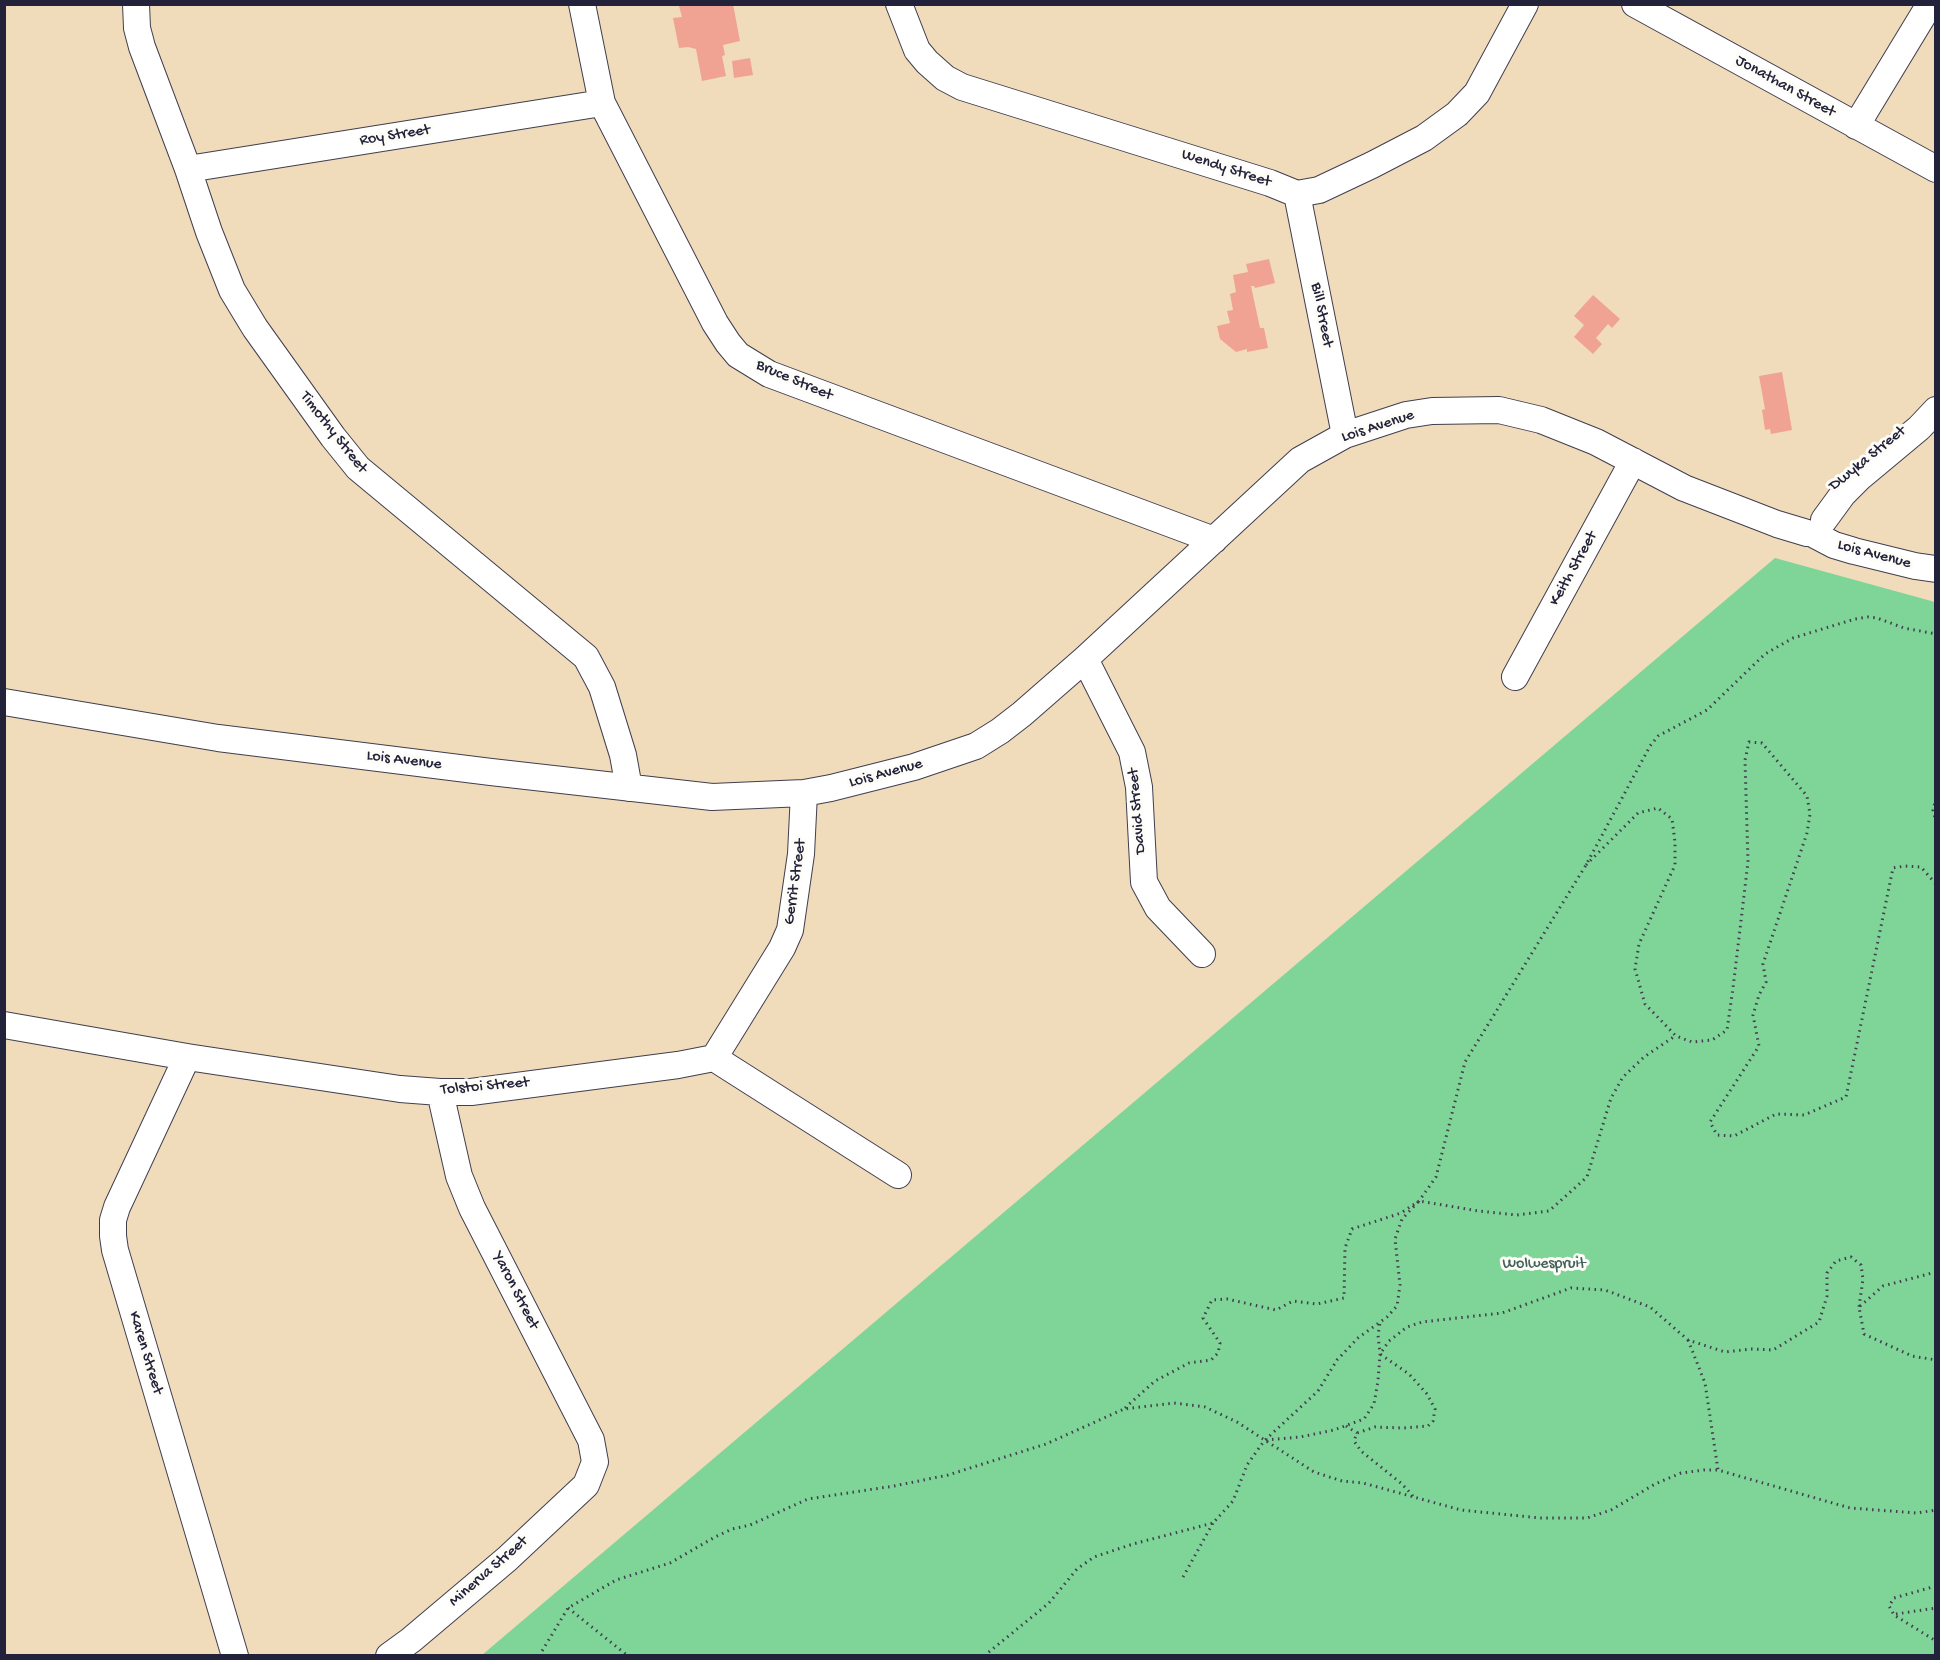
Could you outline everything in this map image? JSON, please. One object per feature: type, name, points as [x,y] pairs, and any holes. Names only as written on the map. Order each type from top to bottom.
[{"type":"street","name":"Timothy Street","points":[[136,4],[137,28],[142,47],[209,232],[232,290],[242,308],[333,437],[358,468],[586,657],[602,687],[623,755],[629,788]]},
{"type":"street","name":"Bruce Street","points":[[582,4],[602,103],[715,323],[738,355],[769,374],[1214,540]]},
{"type":"street","name":"Wendy Street","points":[[899,4],[917,50],[945,78],[962,87],[1270,183],[1297,194]]},
{"type":"street","points":[[1297,194],[1319,190],[1372,165],[1424,138],[1457,114],[1477,93],[1524,4]]},
{"type":"street","name":"Jonathan Street","points":[[1635,4],[1935,169]]},
{"type":"street","points":[[1856,126],[1930,4]]},
{"type":"street","name":"Roy Street","points":[[188,169],[602,103]]},
{"type":"street","name":"Bill Street","points":[[1297,194],[1345,435]]},
{"type":"street","name":"Lois Avenue","points":[[4,702],[218,738],[712,797],[804,793],[831,788],[914,767],[976,746],[1023,714],[1300,460],[1345,435],[1406,415],[1423,412],[1499,410],[1541,420],[1596,442],[1638,463],[1662,466],[1689,474],[1816,523],[1894,546],[1935,553]]},
{"type":"street","name":"Dwyka Street","points":[[1816,523],[1859,478],[1919,428],[1934,412]]},
{"type":"street","name":"Keith Street","points":[[1515,677],[1638,463]]},
{"type":"street","name":"Lois Avenue","points":[[1816,523],[1834,545],[1935,569]]},
{"type":"street","name":"David Street","points":[[1085,658],[1132,752],[1139,787],[1144,882],[1158,908],[1202,954]]},
{"type":"street","name":"Gerrit Street","points":[[714,1058],[782,948],[790,930],[801,854],[804,793]]},
{"type":"street","name":"Tolstoi Street","points":[[4,1025],[187,1057],[400,1089],[440,1092],[471,1092],[678,1065],[714,1058]]},
{"type":"street","name":"Karen Street","points":[[187,1057],[117,1207],[113,1220],[113,1236],[115,1250],[235,1656]]},
{"type":"street","points":[[714,1058],[898,1175]]},
{"type":"street","name":"Yaron Street","points":[[440,1092],[459,1176],[471,1208],[591,1440],[595,1462],[586,1485]]},
{"type":"street","name":"Minerva Street","points":[[389,1656],[507,1559],[586,1485]]},
{"type":"path","points":[[1183,1577],[1213,1523],[1233,1501],[1247,1465],[1264,1441],[1318,1391],[1337,1360],[1358,1338],[1381,1322],[1397,1306],[1400,1285],[1395,1239],[1402,1219],[1419,1201],[1436,1177],[1465,1062],[1586,866],[1650,746],[1658,736],[1707,710],[1764,654],[1793,638],[1868,616],[1904,628],[1935,634]]},
{"type":"path","points":[[1586,866],[1638,813],[1658,808],[1672,819],[1675,865],[1639,944],[1635,969],[1645,1004],[1676,1036],[1692,1042],[1712,1040],[1727,1029],[1733,988],[1748,861],[1745,760],[1749,742],[1762,743],[1808,796],[1810,814],[1807,833],[1763,964],[1767,982],[1759,995],[1753,1015],[1759,1046],[1710,1122],[1717,1135],[1734,1136],[1776,1114],[1804,1115],[1846,1097],[1893,868],[1921,867],[1935,884]]},
{"type":"path","points":[[1935,798],[1933,810],[1935,822]]},
{"type":"path","points":[[539,1656],[568,1608],[616,1580],[670,1563],[715,1536],[750,1525],[808,1499],[948,1475],[1046,1444],[1124,1408],[1155,1381],[1189,1363],[1211,1360],[1218,1353],[1220,1343],[1203,1318],[1212,1300],[1227,1299],[1276,1310],[1293,1302],[1317,1304],[1344,1298],[1345,1248],[1352,1229],[1401,1213],[1419,1201],[1517,1215],[1549,1211],[1587,1177],[1611,1098],[1623,1077],[1644,1058],[1676,1036]]},
{"type":"path","points":[[1380,1354],[1389,1341],[1407,1327],[1422,1322],[1502,1313],[1571,1288],[1605,1290],[1650,1307],[1688,1340],[1725,1352],[1751,1349],[1773,1350],[1819,1322],[1827,1296],[1827,1273],[1836,1261],[1851,1257],[1861,1265],[1863,1279],[1859,1307],[1864,1334],[1912,1356],[1935,1360]]},
{"type":"path","points":[[1859,1307],[1883,1286],[1935,1272]]},
{"type":"path","points":[[1264,1441],[1334,1430],[1364,1419],[1374,1404],[1380,1354],[1378,1335],[1381,1322]]},
{"type":"path","points":[[1688,1340],[1705,1383],[1718,1470]]},
{"type":"path","points":[[1380,1354],[1409,1374],[1427,1394],[1435,1409],[1433,1421],[1428,1426],[1375,1427],[1357,1434],[1354,1442],[1361,1451],[1402,1484],[1414,1497]]},
{"type":"path","points":[[1124,1408],[1174,1403],[1205,1407],[1237,1422],[1314,1472],[1461,1510],[1540,1518],[1587,1518],[1611,1510],[1655,1484],[1681,1473],[1704,1470],[1718,1470],[1850,1508],[1917,1513],[1935,1510]]},
{"type":"path","points":[[1346,1426],[1357,1434]]},
{"type":"path","points":[[984,1656],[1048,1603],[1077,1569],[1094,1557],[1213,1523]]},
{"type":"path","points":[[1935,1586],[1894,1598],[1889,1606],[1894,1615],[1935,1641]]},
{"type":"path","points":[[568,1608],[628,1656]]},
{"type":"path","points":[[1894,1615],[1935,1608]]},
{"type":"green space","name":"Wolwespruit","points":[[1775,558],[1935,602],[1935,1655],[482,1655]]},
{"type":"building","points":[[733,4],[740,41],[723,45],[725,55],[722,56],[726,76],[702,81],[696,49],[679,48],[673,18],[682,17],[679,6]]},
{"type":"building","points":[[750,58],[753,75],[734,78],[732,61]]},
{"type":"building","points":[[1269,259],[1275,283],[1255,288],[1251,286],[1260,328],[1264,328],[1268,348],[1236,352],[1220,339],[1217,326],[1230,323],[1227,311],[1233,310],[1230,294],[1236,292],[1233,275],[1248,272],[1246,264]]},
{"type":"building","points":[[1593,295],[1620,319],[1612,328],[1608,324],[1596,338],[1602,344],[1593,354],[1574,337],[1584,325],[1574,316]]},
{"type":"building","points":[[1782,372],[1792,430],[1771,434],[1770,429],[1765,430],[1762,410],[1765,409],[1759,376]]}]
